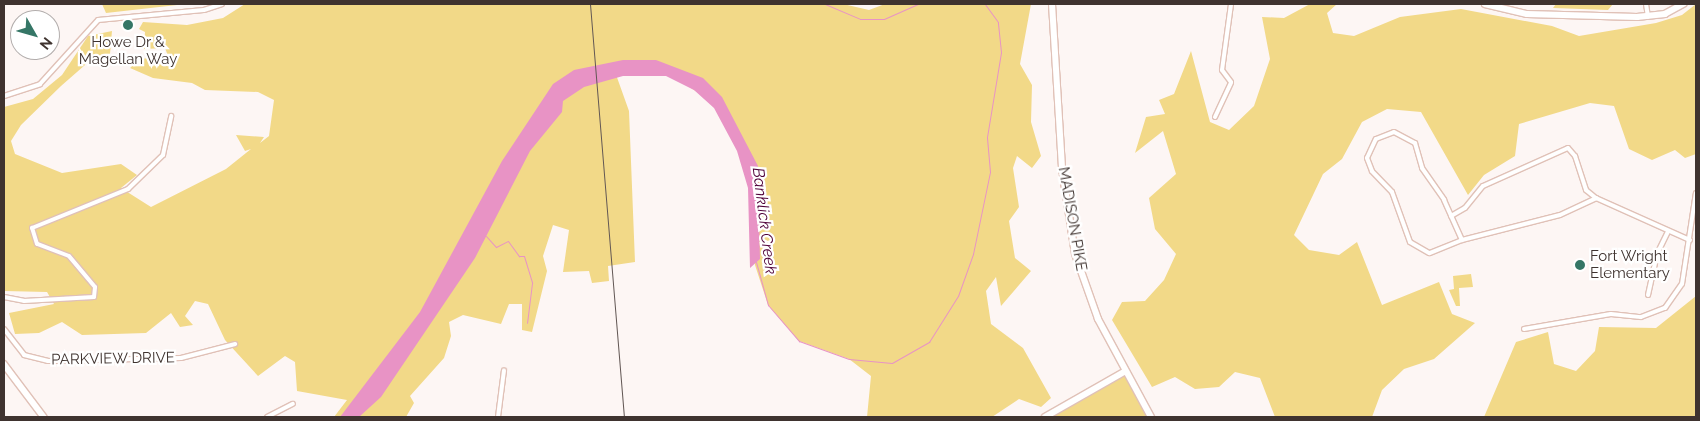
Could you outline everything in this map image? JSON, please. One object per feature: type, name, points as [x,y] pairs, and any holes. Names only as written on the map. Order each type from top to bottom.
[{"type":"main road","name":"MADISON PIKE","points":[[1052,4],[1062,169],[1070,228],[1091,302],[1124,372],[1151,417]]},
{"type":"main road","points":[[1485,4],[1542,16],[1648,16],[1683,4]]},
{"type":"main road","points":[[4,364],[44,417]]},
{"type":"main road","points":[[1046,417],[1124,372]]},
{"type":"street","points":[[4,96],[40,84],[98,20],[204,10],[222,4]]},
{"type":"street","points":[[1215,117],[1231,82],[1222,70],[1231,4]]},
{"type":"street","points":[[1646,4],[1648,16]]},
{"type":"street","points":[[4,297],[40,301],[94,297],[95,287],[69,256],[37,244],[32,228],[128,189],[163,156],[171,116]]},
{"type":"street","points":[[1462,240],[1451,216],[1422,168],[1411,138],[1394,132],[1376,140],[1368,151],[1368,164],[1392,192],[1415,248],[1429,254],[1462,240],[1560,215],[1596,198]]},
{"type":"street","points":[[1451,216],[1465,208],[1483,186],[1562,148],[1575,156],[1584,184],[1596,198],[1690,240]]},
{"type":"street","points":[[1524,329],[1603,315],[1656,313],[1671,303],[1680,288],[1690,240],[1696,193]]},
{"type":"street","points":[[1648,296],[1657,254],[1668,231]]},
{"type":"street","name":"PARKVIEW DRIVE","points":[[4,329],[24,355],[48,361],[181,358],[235,344]]},
{"type":"street","points":[[498,417],[504,370]]},
{"type":"street","points":[[268,417],[293,404]]},
{"type":"shaded area","points":[[102,4],[186,4],[106,13]]},
{"type":"shaded area","points":[[245,4],[843,4],[869,10],[885,4],[1031,4],[1020,64],[1032,85],[1031,122],[1041,156],[1032,168],[1017,156],[1013,168],[1019,207],[1009,221],[1015,258],[1031,271],[1001,306],[996,277],[986,291],[991,324],[1023,348],[1051,398],[1041,407],[1019,399],[992,417],[867,417],[871,376],[849,359],[799,341],[768,305],[755,265],[750,171],[720,107],[665,71],[614,69],[629,111],[635,262],[608,266],[609,281],[592,283],[589,271],[563,272],[569,230],[553,225],[543,256],[547,271],[532,332],[522,330],[522,304],[509,304],[501,324],[463,315],[449,322],[451,336],[444,358],[410,396],[414,403],[406,417],[334,417],[347,400],[297,391],[295,362],[285,356],[258,376],[225,340],[208,304],[195,301],[185,316],[193,325],[180,327],[171,313],[146,333],[82,335],[62,322],[39,333],[15,334],[9,313],[54,304],[47,292],[4,291],[4,107],[33,99],[62,75],[88,36],[112,31],[110,54],[93,58],[61,86],[21,125],[11,141],[15,154],[62,173],[121,164],[137,175],[121,188],[151,207],[226,169],[251,149],[245,151],[236,135],[264,137],[260,143],[269,136],[274,100],[258,92],[205,90],[192,83],[153,78],[130,68],[140,59],[168,56],[165,48],[144,49],[145,32],[139,29],[143,22],[187,25],[223,18]]},
{"type":"shaded area","points":[[1310,4],[1337,4],[1327,13],[1333,33],[1354,36],[1400,17],[1461,9],[1552,26],[1579,36],[1656,23],[1682,15],[1696,4],[1696,154],[1685,158],[1675,150],[1652,160],[1629,149],[1614,106],[1590,103],[1519,124],[1515,156],[1484,175],[1468,195],[1421,112],[1387,109],[1362,122],[1342,159],[1323,174],[1294,235],[1309,250],[1339,255],[1357,242],[1382,305],[1439,282],[1452,314],[1475,323],[1434,359],[1404,369],[1382,390],[1372,417],[1275,417],[1260,378],[1235,372],[1219,387],[1195,389],[1175,377],[1152,387],[1112,320],[1122,302],[1145,301],[1164,280],[1176,254],[1155,229],[1149,198],[1176,174],[1163,131],[1135,153],[1146,117],[1165,114],[1159,100],[1174,94],[1191,51],[1210,122],[1229,130],[1254,106],[1270,59],[1262,17],[1284,18]]},
{"type":"shaded area","points":[[1556,4],[1613,4],[1608,10],[1553,8]]},
{"type":"shaded area","points":[[623,60],[656,60],[703,78],[722,97],[758,166],[760,259],[750,268],[748,188],[737,151],[714,108],[694,90],[666,76],[623,76],[584,87],[563,101],[562,112],[530,151],[475,258],[381,397],[359,417],[340,417],[420,312],[502,161],[553,84],[574,70]]},
{"type":"shaded area","points":[[1471,274],[1473,287],[1459,288],[1460,306],[1456,306],[1449,290],[1454,289],[1453,276]]},
{"type":"shaded area","points":[[1696,296],[1696,417],[1484,417],[1516,342],[1548,332],[1554,364],[1576,371],[1595,351],[1599,327],[1656,328]]},
{"type":"shaded area","points":[[1124,372],[1151,417],[1045,417]]},
{"type":"waterway","name":"Banklick Creek","points":[[825,4],[860,19],[884,19],[918,4]]},
{"type":"waterway","name":"Banklick Creek","points":[[756,262],[768,305],[799,341],[849,359],[892,363],[929,342],[958,296],[973,254],[990,172],[987,137],[1001,52],[998,22],[985,4]]},
{"type":"waterway","points":[[486,236],[496,247],[508,241],[519,256],[524,256],[532,283],[527,323]]},
{"type":"railway","points":[[590,4],[624,417]]},
{"type":"place","name":"Howe Dr & Magellan Way","points":[[128,25]]},
{"type":"place","name":"Fort Wright Elementary","points":[[1580,265]]}]
